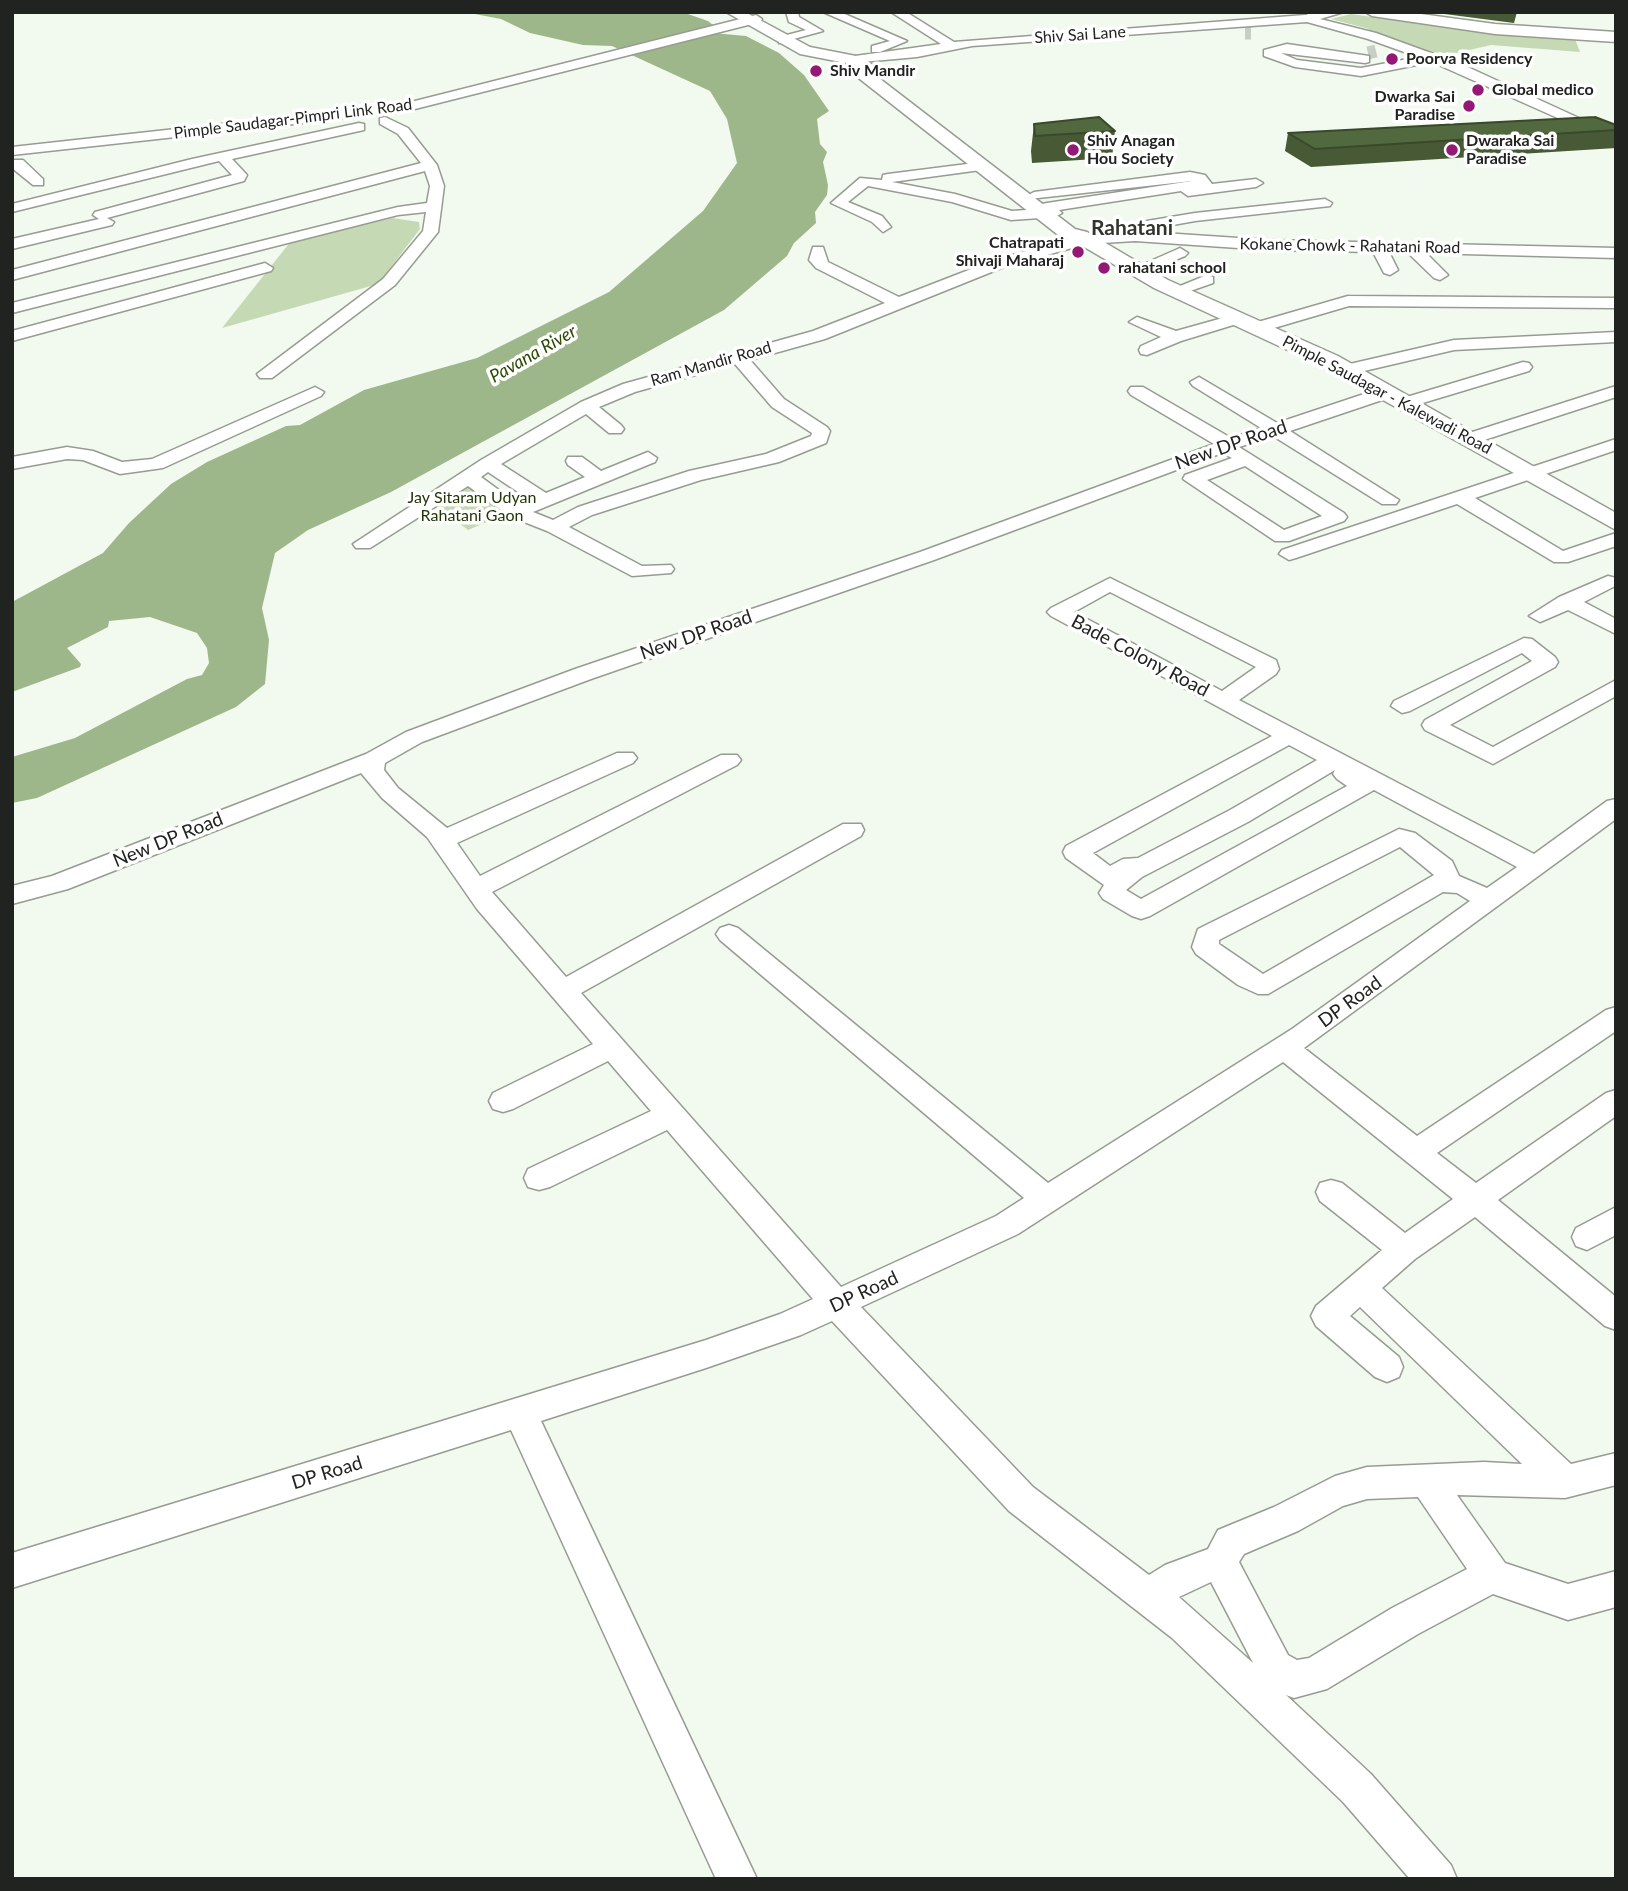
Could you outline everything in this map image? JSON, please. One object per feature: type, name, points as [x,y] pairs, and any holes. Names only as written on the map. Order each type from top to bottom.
[{"type":"main road","points":[[1372,12],[1495,29],[1616,37]]},
{"type":"main road","points":[[1411,12],[1495,23],[1616,31]]},
{"type":"main road","points":[[743,19],[806,51],[848,59]]},
{"type":"main road","name":"Pimple Saudagar - Kalewadi Road","points":[[848,59],[862,73],[940,128],[1042,206]]},
{"type":"main road","name":"Pimple Saudagar - Kalewadi Road","points":[[940,128],[989,171],[1081,232],[1083,238],[1136,271],[1347,370],[1612,516]]},
{"type":"street","points":[[783,40],[817,31],[793,19],[792,12]]},
{"type":"street","points":[[829,12],[901,41],[848,59]]},
{"type":"street","points":[[1312,16],[1338,12]]},
{"type":"street","points":[[900,14],[924,13]]},
{"type":"street","points":[[900,14],[930,30],[951,46]]},
{"type":"street","points":[[1312,16],[1433,58],[1616,140]]},
{"type":"street","name":"Shiv Sai Lane","points":[[848,59],[951,46],[1227,26],[1312,16]]},
{"type":"street","name":"Pimple Saudagar-Pimpri Link Road","points":[[421,105],[743,19]]},
{"type":"street","points":[[1227,26],[1234,33],[1321,34],[1390,47],[1418,60]]},
{"type":"street","points":[[1390,47],[1371,58],[1367,72],[1285,61],[1268,53],[1285,48],[1343,58],[1371,58],[1418,60],[1433,58]]},
{"type":"street","name":"Pimple Saudagar-Pimpri Link Road","points":[[12,178],[20,163],[97,139],[421,105],[531,84],[541,74],[588,59]]},
{"type":"street","points":[[12,208],[386,121],[421,105]]},
{"type":"street","points":[[266,374],[389,282],[430,232],[437,186],[430,165],[404,131],[386,121]]},
{"type":"street","points":[[12,244],[101,216],[235,181],[240,175],[223,157]]},
{"type":"street","points":[[12,275],[430,165]]},
{"type":"street","points":[[883,227],[877,219],[838,205],[865,181],[989,171]]},
{"type":"street","points":[[905,188],[989,171]]},
{"type":"street","points":[[1190,176],[1200,178],[1206,183],[1042,206],[1190,176]]},
{"type":"street","points":[[865,181],[955,198],[1011,216],[1117,178]]},
{"type":"street","points":[[1042,206],[1256,183]]},
{"type":"street","points":[[1135,236],[1152,224],[1325,203]]},
{"type":"street","points":[[12,308],[398,211],[434,208]]},
{"type":"street","points":[[101,216],[165,270]]},
{"type":"street","name":"Kokane Chowk - Rahatani Road","points":[[1083,238],[1135,236],[1240,244],[1616,253]]},
{"type":"street","name":"Ram Mandir Road","points":[[363,544],[488,464],[587,407],[629,388],[819,335],[998,264],[1083,238]]},
{"type":"street","points":[[1203,251],[1240,244]]},
{"type":"street","points":[[1378,247],[1390,270]]},
{"type":"street","points":[[1411,247],[1440,275]]},
{"type":"street","points":[[818,250],[817,260],[822,265],[898,303]]},
{"type":"street","points":[[1136,271],[1180,253]]},
{"type":"street","points":[[12,336],[265,268]]},
{"type":"street","points":[[1176,291],[1207,280]]},
{"type":"street","points":[[12,351],[236,291]]},
{"type":"street","points":[[1147,350],[1175,337],[1348,301],[1616,303]]},
{"type":"street","points":[[1137,322],[1175,337]]},
{"type":"street","points":[[1347,370],[1454,345],[1616,337]]},
{"type":"street","points":[[554,527],[585,511],[696,475],[772,458],[820,439],[821,430],[778,403],[738,356]]},
{"type":"street","name":"New DP Road","points":[[12,895],[59,883],[374,759],[414,737],[583,674],[927,556],[1186,459],[1278,429],[1524,367]]},
{"type":"street","points":[[1199,382],[1389,500]]},
{"type":"street","points":[[1137,391],[1227,446],[1337,517],[1282,537],[1192,479],[1247,460]]},
{"type":"street","points":[[1469,439],[1616,391]]},
{"type":"street","points":[[12,463],[67,453],[86,455],[120,468],[156,464],[316,392]]},
{"type":"street","points":[[587,407],[615,429]]},
{"type":"street","points":[[1289,554],[1616,444]]},
{"type":"street","points":[[516,512],[648,458]]},
{"type":"street","points":[[1186,459],[1208,473]]},
{"type":"street","points":[[575,461],[599,478]]},
{"type":"street","points":[[488,464],[545,501]]},
{"type":"street","points":[[468,477],[516,512],[554,527],[639,572],[664,569]]},
{"type":"street","points":[[1458,496],[1561,558],[1616,539]]},
{"type":"street","points":[[1540,616],[1608,582]]},
{"type":"street","name":"Bade Colony Road","points":[[1223,701],[1268,669],[1268,665],[1110,584],[1058,612],[1327,760],[1536,866]]},
{"type":"street","points":[[1566,601],[1616,628]]},
{"type":"street","points":[[1433,725],[1547,662],[1524,644],[1402,706],[1433,725],[1493,757],[1616,687]]},
{"type":"street","points":[[1287,737],[1075,852],[1108,878],[1327,760]]},
{"type":"street","points":[[442,840],[625,758]]},
{"type":"street","points":[[374,759],[372,771],[390,793],[442,840],[476,889],[671,1115],[838,1305],[1021,1499],[1150,1595],[1351,1782],[1437,1879]]},
{"type":"street","points":[[476,889],[729,760]]},
{"type":"street","points":[[1327,760],[1365,786],[1141,910],[1112,893],[1118,883],[1130,877],[1133,871],[1327,760]]},
{"type":"street","name":"DP Road","points":[[12,1571],[706,1354],[838,1305],[1029,1213],[1284,1048],[1465,895],[1536,866],[1613,813]]},
{"type":"street","points":[[563,991],[852,830]]},
{"type":"street","points":[[1393,839],[1406,839],[1443,867],[1465,895],[1268,984],[1258,985],[1205,947],[1207,935],[1393,839]]},
{"type":"street","points":[[729,934],[1029,1213]]},
{"type":"street","points":[[1416,1152],[1616,1017]]},
{"type":"street","points":[[503,1101],[612,1047]]},
{"type":"street","points":[[1284,1048],[1475,1199],[1616,1316]]},
{"type":"street","points":[[1387,1367],[1327,1316],[1404,1250],[1616,1101]]},
{"type":"street","points":[[539,1178],[671,1115]]},
{"type":"street","points":[[1331,1192],[1404,1250]]},
{"type":"street","points":[[1587,1237],[1616,1219]]},
{"type":"street","points":[[1360,1287],[1565,1482]]},
{"type":"street","points":[[520,1412],[737,1879]]},
{"type":"street","points":[[1150,1595],[1178,1577],[1220,1562],[1231,1542],[1286,1519],[1335,1492],[1367,1483],[1485,1478],[1565,1482],[1616,1469]]},
{"type":"street","points":[[1427,1481],[1492,1575],[1524,1589],[1568,1602],[1616,1589]]},
{"type":"street","points":[[1220,1562],[1275,1668],[1294,1679],[1314,1676],[1405,1621],[1492,1575]]},
{"type":"green space","points":[[1351,14],[1483,32],[1575,39],[1580,52],[1491,45],[1439,57],[1367,31],[1369,29],[1331,19]]},
{"type":"green space","points":[[393,218],[419,222],[420,229],[378,284],[222,328],[291,241]]},
{"type":"green space","name":"Jay Sitaram Udyan Rahatani Gaon","points":[[467,479],[511,512],[468,530],[432,502]]},
{"type":"water","name":"Pavana River","points":[[464,12],[682,12],[708,21],[713,25],[710,28],[713,33],[746,36],[779,53],[804,75],[829,111],[817,119],[820,144],[827,152],[823,162],[828,185],[827,195],[815,212],[816,223],[794,243],[787,256],[724,310],[391,492],[308,530],[275,553],[262,608],[269,640],[265,684],[236,707],[37,798],[12,803],[12,757],[75,738],[187,679],[202,675],[209,663],[207,648],[197,633],[150,617],[109,621],[108,627],[67,648],[81,664],[80,667],[12,692],[12,602],[103,553],[129,523],[171,484],[207,462],[286,426],[300,425],[364,390],[477,358],[609,292],[703,211],[737,163],[727,119],[710,91],[612,46],[583,45],[530,33],[501,19]]},
{"type":"building","points":[[1099,117],[1115,131],[1035,136],[1034,124]]},
{"type":"building","points":[[1595,117],[1616,125],[1616,130],[1315,149],[1288,133]]},
{"type":"tunnel","points":[[1245,33],[1251,33]]},
{"type":"tunnel","points":[[1368,53],[1376,51]]},
{"type":"place","name":"Poorva Residency","points":[[1392,59]]},
{"type":"place","name":"Shiv Mandir","points":[[816,71]]},
{"type":"place","name":"Global medico","points":[[1478,90]]},
{"type":"place","name":"Dwarka Sai Paradise","points":[[1469,106]]},
{"type":"place","name":"Shiv Anagan Hou Society","points":[[1073,150]]},
{"type":"place","name":"Dwaraka Sai Paradise","points":[[1452,150]]},
{"type":"place","name":"Chatrapati Shivaji Maharaj","points":[[1078,252]]},
{"type":"place","name":"rahatani school","points":[[1104,268]]},
{"type":"district","name":"Rahatani","points":[[1132,228]]}]
